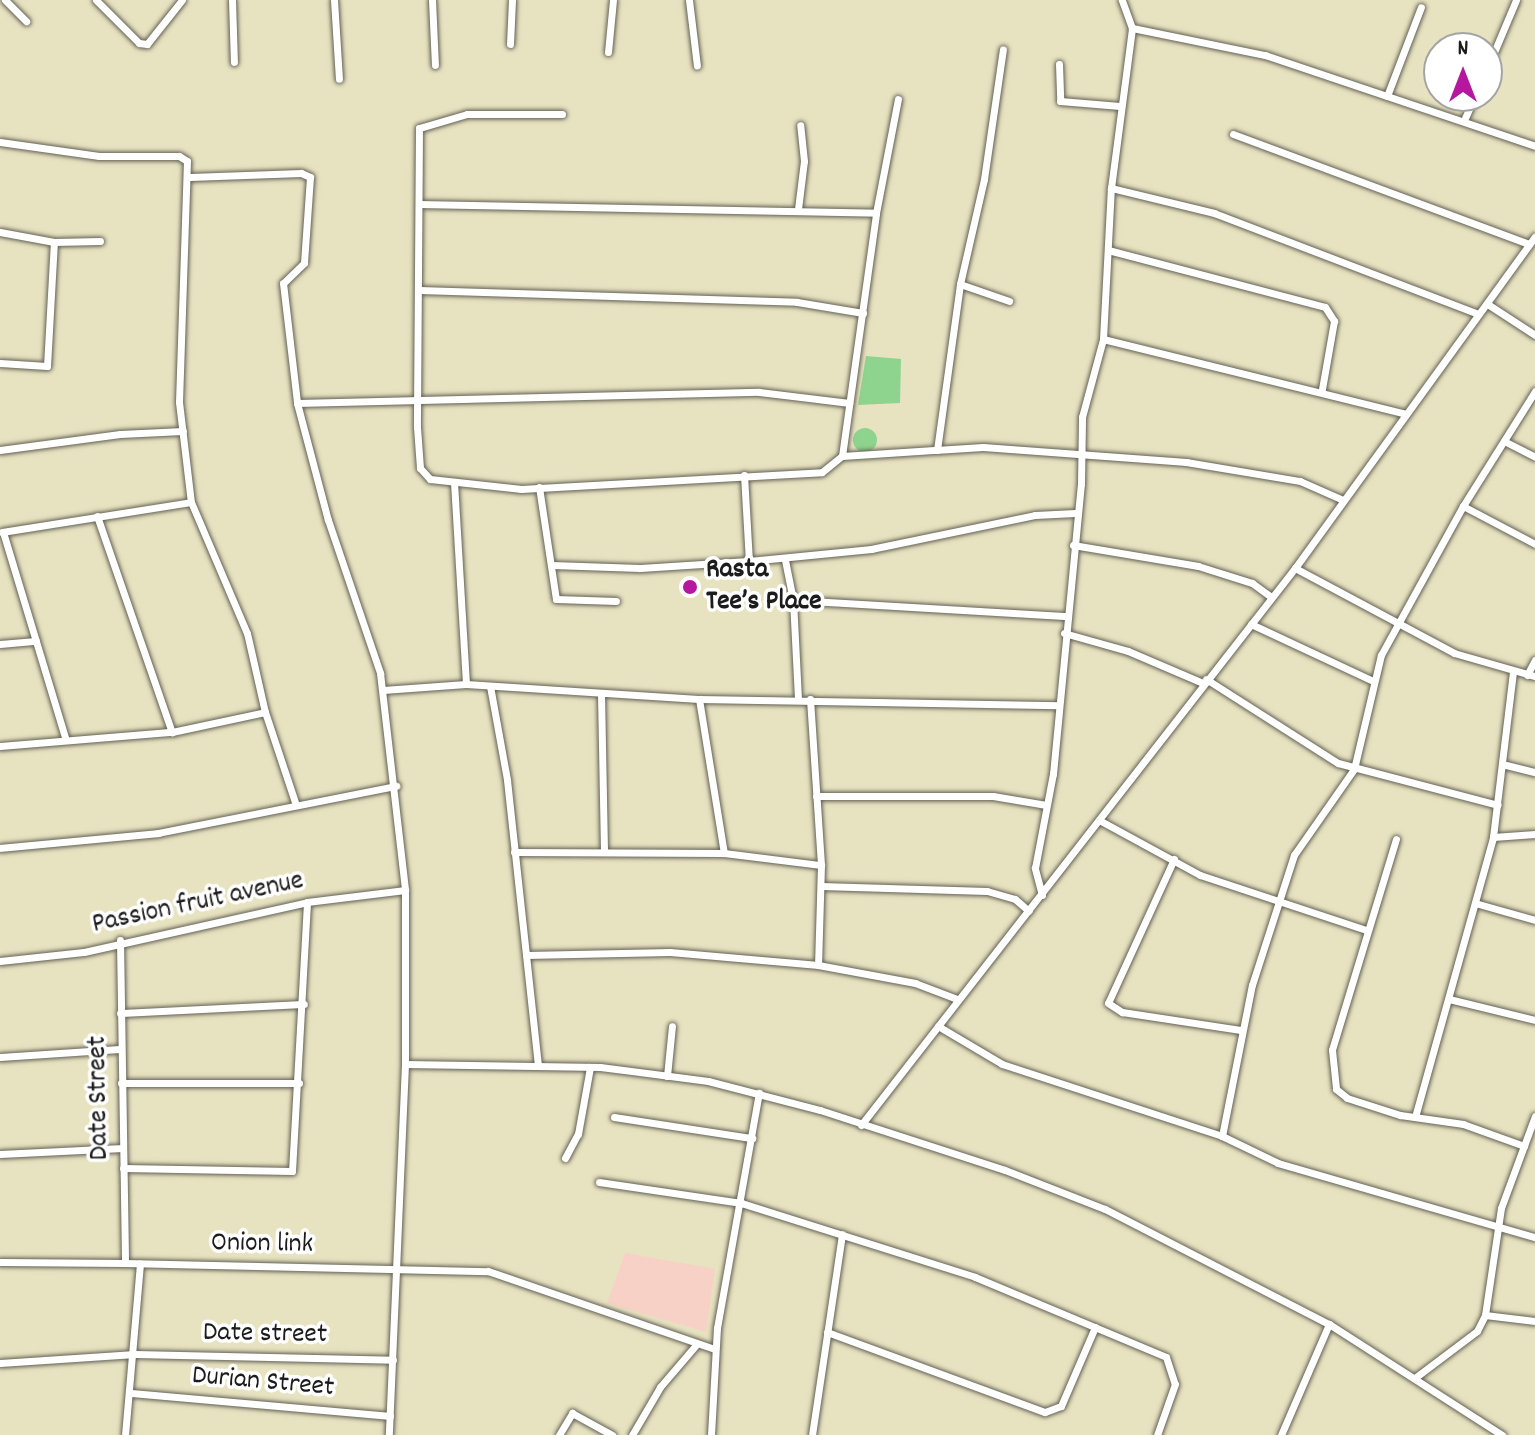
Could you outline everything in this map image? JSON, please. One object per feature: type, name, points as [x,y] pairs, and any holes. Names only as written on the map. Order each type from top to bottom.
[{"type":"street","points":[[5,0],[26,21]]},
{"type":"street","points":[[96,0],[139,43],[147,44],[182,0]]},
{"type":"street","points":[[232,0],[234,62]]},
{"type":"street","points":[[334,0],[339,79]]},
{"type":"street","points":[[432,0],[435,65]]},
{"type":"street","points":[[510,44],[512,0]]},
{"type":"street","points":[[608,52],[613,0]]},
{"type":"street","points":[[689,0],[697,66]]},
{"type":"street","points":[[1042,895],[1035,874],[1059,705],[1084,400],[1103,339],[1111,188],[1132,28],[1122,0]]},
{"type":"street","points":[[1503,32],[1516,0]]},
{"type":"street","points":[[1387,96],[1421,7]]},
{"type":"street","points":[[1132,28],[1265,55],[1387,96],[1465,118],[1535,146]]},
{"type":"street","points":[[937,450],[960,284],[984,179],[1003,49]]},
{"type":"street","points":[[1059,64],[1060,101],[1120,106]]},
{"type":"street","points":[[842,456],[876,213],[898,99]]},
{"type":"street","points":[[1465,118],[1468,112]]},
{"type":"street","points":[[562,114],[467,114],[419,128],[422,204],[418,398],[420,468],[430,479],[539,487],[822,472],[842,456],[983,447],[1186,462],[1300,481],[1343,500]]},
{"type":"street","points":[[798,209],[804,161],[800,125]]},
{"type":"street","points":[[861,1125],[1295,568],[1478,314],[1489,305],[1532,241],[1233,134]]},
{"type":"street","points":[[0,142],[99,156],[187,161],[190,177],[179,402],[191,502],[247,633],[265,712],[295,802]]},
{"type":"street","points":[[190,177],[310,177],[304,263],[283,283],[297,403],[328,520],[383,690],[396,786],[405,890],[405,1064],[389,1435]]},
{"type":"street","points":[[1111,188],[1214,213],[1478,314]]},
{"type":"street","points":[[422,204],[798,209],[876,213]]},
{"type":"street","points":[[0,232],[54,242],[100,241]]},
{"type":"street","points":[[0,363],[47,366],[54,242]]},
{"type":"street","points":[[1108,250],[1325,307],[1334,321],[1322,389]]},
{"type":"street","points":[[960,284],[1009,301]]},
{"type":"street","points":[[419,290],[797,302],[863,313]]},
{"type":"street","points":[[1489,305],[1535,335]]},
{"type":"street","points":[[1103,339],[1322,389],[1406,414]]},
{"type":"street","points":[[1222,1136],[1241,1030],[1280,899],[1305,833],[1354,769],[1373,681],[1400,622],[1463,506],[1535,391]]},
{"type":"street","points":[[297,403],[759,392],[849,403]]},
{"type":"street","points":[[0,450],[120,434],[183,431]]},
{"type":"street","points":[[1504,441],[1535,457]]},
{"type":"street","points":[[744,475],[749,561]]},
{"type":"street","points":[[454,482],[466,684]]},
{"type":"street","points":[[539,487],[560,602],[616,601]]},
{"type":"street","points":[[65,738],[2,532],[191,502]]},
{"type":"street","points":[[1463,506],[1535,544]]},
{"type":"street","points":[[552,565],[640,568],[785,560],[871,549],[1055,512],[1075,513]]},
{"type":"street","points":[[97,516],[172,732]]},
{"type":"street","points":[[1073,545],[1198,566],[1252,583],[1271,597]]},
{"type":"street","points":[[785,560],[793,600],[798,699]]},
{"type":"street","points":[[1295,568],[1454,653],[1531,676],[1535,660]]},
{"type":"street","points":[[793,600],[1065,616]]},
{"type":"street","points":[[1251,624],[1373,681]]},
{"type":"street","points":[[1064,633],[1128,651],[1205,681],[1354,769],[1498,805]]},
{"type":"street","points":[[0,644],[36,641]]},
{"type":"street","points":[[1415,1117],[1493,837],[1506,765],[1513,672]]},
{"type":"street","points":[[383,690],[466,684],[699,699],[1059,705]]},
{"type":"street","points":[[490,686],[514,852],[538,1065]]},
{"type":"street","points":[[601,694],[604,850]]},
{"type":"street","points":[[699,699],[724,853]]},
{"type":"street","points":[[810,699],[821,865],[818,965]]},
{"type":"street","points":[[0,746],[65,738],[172,732],[265,712]]},
{"type":"street","points":[[1506,765],[1535,772]]},
{"type":"street","points":[[0,848],[158,833],[295,802],[396,786]]},
{"type":"street","points":[[816,796],[993,796],[1046,805]]},
{"type":"street","points":[[1099,820],[1200,875],[1366,930]]},
{"type":"street","points":[[1493,837],[1535,834]]},
{"type":"street","points":[[1396,839],[1332,1050],[1331,1074],[1347,1098],[1415,1117],[1492,1131],[1524,1146]]},
{"type":"street","points":[[514,852],[604,850],[724,853],[821,865]]},
{"type":"street","points":[[1174,859],[1108,1003],[1122,1012],[1241,1030]]},
{"type":"street","points":[[821,886],[987,891],[1015,899],[1029,911]]},
{"type":"street","name":"Passion fruit avenue","points":[[0,961],[84,952],[120,940],[307,902],[405,890]]},
{"type":"street","points":[[123,1168],[292,1171],[304,1004],[307,902]]},
{"type":"street","points":[[1475,903],[1535,920]]},
{"type":"street","name":"Date Street","points":[[120,940],[125,1259]]},
{"type":"street","points":[[526,955],[670,952],[818,965],[915,983],[957,999]]},
{"type":"street","points":[[1449,999],[1535,1020]]},
{"type":"street","points":[[120,1013],[304,1004]]},
{"type":"street","points":[[667,1076],[672,1026]]},
{"type":"street","points":[[938,1026],[1002,1064],[1222,1136],[1327,1180],[1499,1231],[1535,1237]]},
{"type":"street","points":[[0,1057],[120,1049]]},
{"type":"street","points":[[405,1064],[590,1067],[667,1076],[759,1093],[1068,1191],[1329,1324],[1502,1435]]},
{"type":"street","points":[[565,1158],[578,1134],[590,1067]]},
{"type":"street","points":[[121,1083],[299,1083]]},
{"type":"street","points":[[711,1435],[715,1349],[759,1093]]},
{"type":"street","points":[[1416,1377],[1477,1331],[1485,1315],[1501,1208],[1535,1116]]},
{"type":"street","points":[[614,1117],[752,1138]]},
{"type":"street","points":[[0,1154],[123,1148]]},
{"type":"street","points":[[599,1182],[741,1203],[842,1234],[975,1277],[1166,1357],[1174,1369],[1175,1384],[1157,1435]]},
{"type":"street","points":[[812,1435],[842,1234]]},
{"type":"street","name":"Onion link","points":[[0,1262],[125,1259],[140,1264],[398,1270],[459,1267],[516,1278],[695,1346],[715,1349]]},
{"type":"street","points":[[125,1435],[132,1393],[140,1264]]},
{"type":"street","points":[[1485,1315],[1535,1321]]},
{"type":"street","points":[[1291,1435],[1282,1432],[1329,1324]]},
{"type":"street","points":[[827,1332],[1045,1412],[1061,1406],[1095,1327]]},
{"type":"street","points":[[632,1435],[660,1387],[695,1346]]},
{"type":"street","name":"Date street","points":[[0,1363],[135,1354],[393,1360]]},
{"type":"street","name":"Durian Street","points":[[132,1393],[390,1416]]},
{"type":"street","points":[[559,1435],[572,1413],[612,1435]]},
{"type":"shaded area","points":[[625,1253],[715,1269],[706,1332],[607,1303]]},
{"type":"green space","points":[[866,356],[901,359],[900,403],[858,405]]},
{"type":"green space","points":[[865,428],[873,432],[877,440],[873,448],[865,452],[857,448],[853,440],[857,432]]},
{"type":"place","name":"Rasta Tee’s Place","points":[[690,587]]}]
